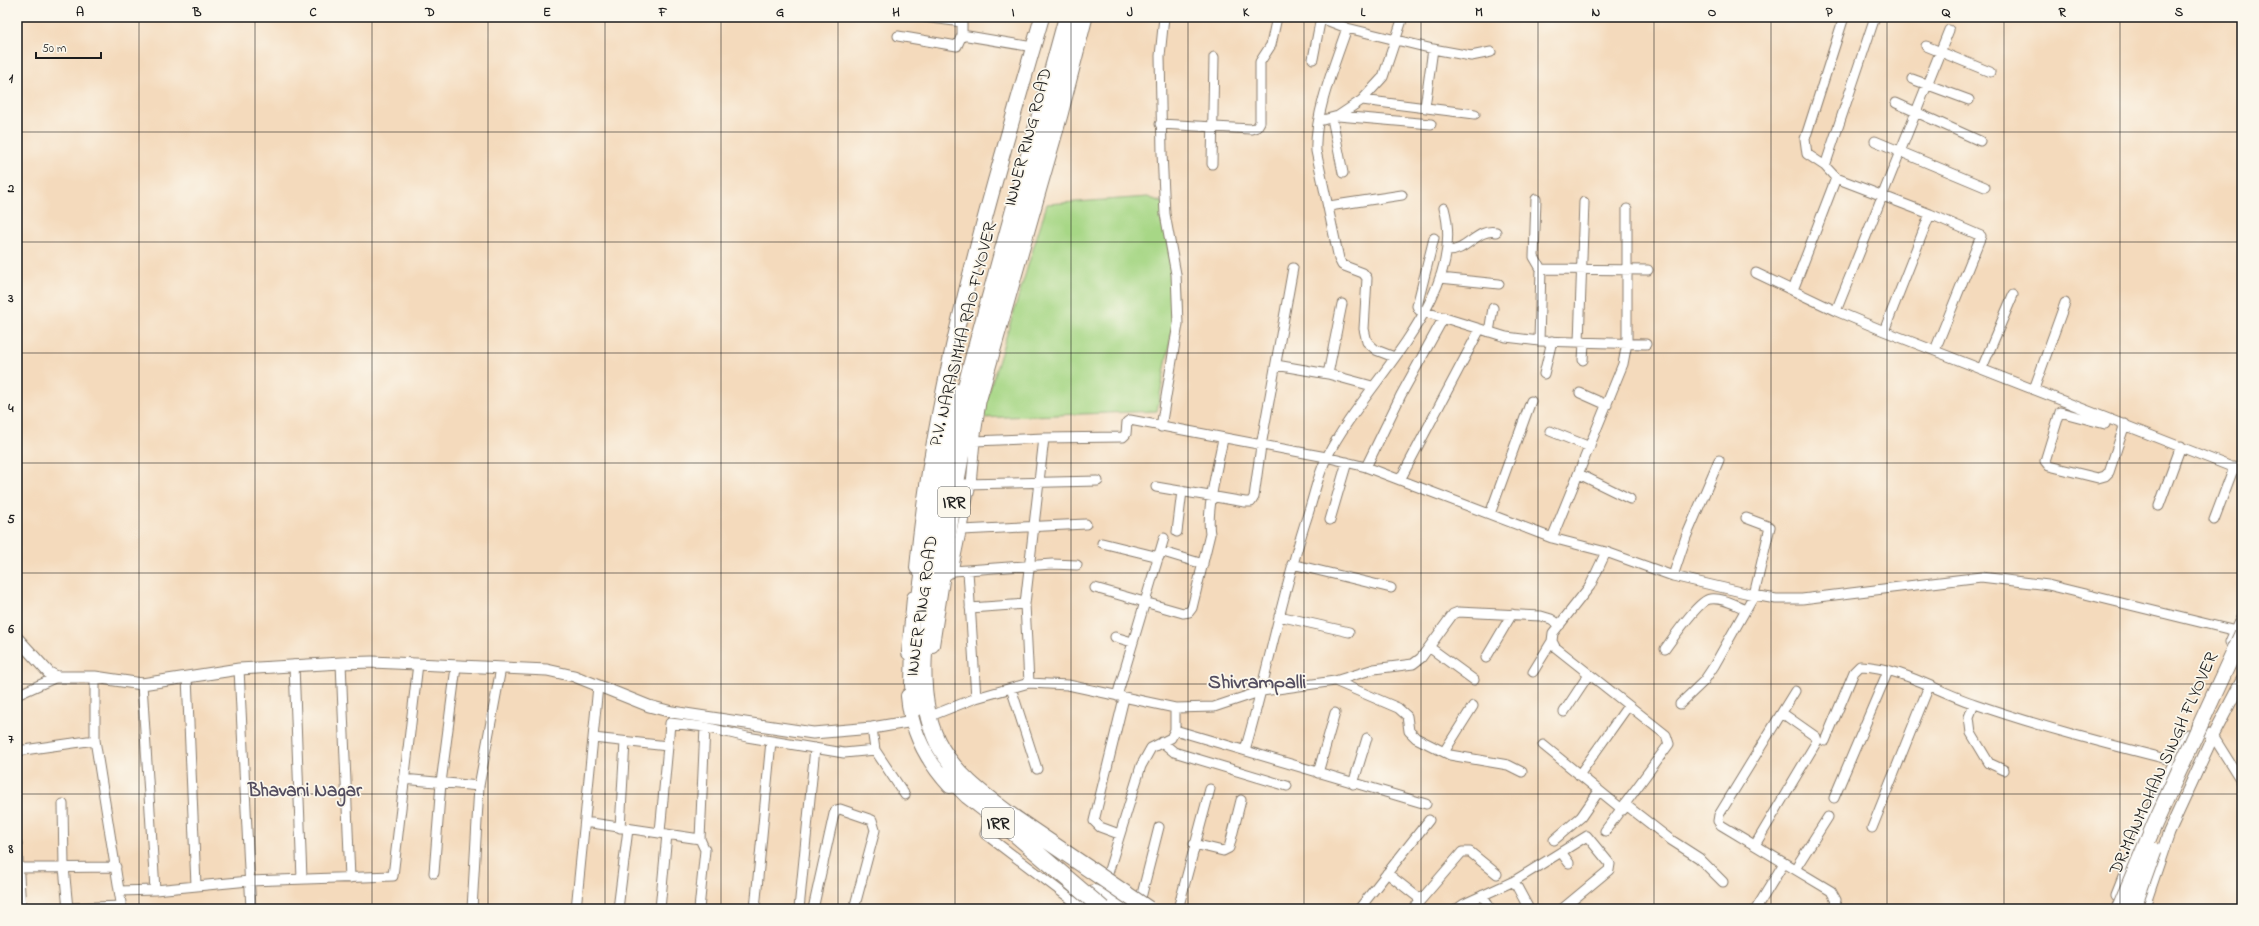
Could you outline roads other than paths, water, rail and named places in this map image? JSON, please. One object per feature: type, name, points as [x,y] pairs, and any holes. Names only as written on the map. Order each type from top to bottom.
[{"type":"highway","name":"P.V. NARASIMHA RAO FLYOVER","points":[[1055,17],[947,421],[914,645],[914,701],[927,746],[944,772],[957,786],[1134,909]]},
{"type":"highway","name":"P.V. NARASIMHA RAO FLYOVER","points":[[1067,17],[960,416],[925,646],[925,700],[927,714],[937,741],[953,765],[965,779],[1010,822],[1114,909]]},
{"type":"highway","name":"DR.MANMOHAN SINGH FLYOVER","points":[[2119,909],[2239,632]]},
{"type":"highway","name":"DR.MANMOHAN SINGH FLYOVER","points":[[2133,909],[2150,859],[2242,656]]},
{"type":"highway","points":[[1010,822],[1103,909]]},
{"type":"highway","points":[[1010,822],[1148,909]]},
{"type":"main road","name":"INNER RING ROAD","points":[[1042,17],[990,196],[936,424],[921,524],[908,669],[912,718],[923,748],[940,775],[960,795],[1111,909]]},
{"type":"main road","name":"INNER RING ROAD","points":[[1079,17],[1030,200],[972,400],[957,483],[949,574],[933,635],[929,670],[930,699],[933,715],[948,750],[977,786],[1134,909]]},
{"type":"street","points":[[898,36],[953,47],[956,46],[962,35],[962,22],[924,17]]},
{"type":"street","points":[[1077,565],[1030,566],[949,574],[962,530],[971,484],[975,441],[981,402],[1063,115],[1088,17]]},
{"type":"street","points":[[1161,427],[1178,324],[1176,274],[1165,214],[1160,124],[1160,56],[1164,17]]},
{"type":"street","points":[[1160,124],[1251,129],[1257,127],[1260,122],[1260,62],[1271,45],[1277,17]]},
{"type":"street","points":[[1313,60],[1321,17],[1347,28],[1432,49],[1471,56],[1491,52]]},
{"type":"street","points":[[1319,121],[1335,117],[1362,100],[1383,77],[1389,64],[1403,17]]},
{"type":"street","points":[[1844,17],[1805,139],[1807,154],[1825,166],[1836,178],[1930,214],[1981,236],[1935,350]]},
{"type":"street","points":[[1825,166],[1875,17]]},
{"type":"street","points":[[1347,28],[1315,136],[1316,151],[1342,265],[1363,273],[1367,278],[1364,330],[1367,342],[1376,350],[1394,357]]},
{"type":"street","points":[[1836,311],[1949,30]]},
{"type":"street","points":[[962,35],[1033,47]]},
{"type":"street","points":[[1926,46],[1990,72]]},
{"type":"street","points":[[1425,107],[1432,49]]},
{"type":"street","points":[[1212,164],[1214,57]]},
{"type":"street","points":[[1912,79],[1969,100]]},
{"type":"street","points":[[1362,100],[1475,114]]},
{"type":"street","points":[[1896,103],[1916,114],[1980,141]]},
{"type":"street","points":[[1335,117],[1431,124]]},
{"type":"street","points":[[1335,117],[1343,173]]},
{"type":"street","points":[[1875,141],[1986,187]]},
{"type":"street","points":[[1793,290],[1836,178]]},
{"type":"street","points":[[1329,206],[1402,195]]},
{"type":"street","points":[[1536,199],[1534,257],[1541,269],[1539,341]]},
{"type":"street","points":[[1583,360],[1584,202]]},
{"type":"street","points":[[1245,750],[1262,691],[1292,564],[1326,457],[1372,386],[1394,357],[1425,311],[1440,278],[1447,251],[1448,223],[1444,208]]},
{"type":"street","points":[[1552,538],[1623,364],[1627,343],[1627,209]]},
{"type":"street","points":[[1884,331],[1930,214]]},
{"type":"street","points":[[1447,251],[1459,250],[1486,232],[1496,232]]},
{"type":"street","points":[[1434,238],[1417,306],[1419,310],[1506,337],[1552,342],[1646,344]]},
{"type":"street","points":[[1156,487],[1251,502],[1254,497],[1261,446],[1293,268]]},
{"type":"street","points":[[1541,269],[1648,270]]},
{"type":"street","points":[[1756,273],[1836,311],[1884,331],[2238,469],[2214,520]]},
{"type":"street","points":[[1440,278],[1499,284]]},
{"type":"street","points":[[1982,368],[2013,295]]},
{"type":"street","points":[[2034,389],[2065,303]]},
{"type":"street","points":[[1328,374],[1342,304]]},
{"type":"street","points":[[1490,332],[1492,308]]},
{"type":"street","points":[[1366,467],[1401,395],[1444,317]]},
{"type":"street","points":[[1400,480],[1480,329]]},
{"type":"street","points":[[1544,374],[1552,342]]},
{"type":"street","points":[[1276,365],[1328,374],[1372,386]]},
{"type":"street","points":[[1580,393],[1607,405]]},
{"type":"street","points":[[1490,514],[1531,401]]},
{"type":"street","points":[[2105,424],[2060,412],[2045,461],[2049,466],[2098,478],[2105,476],[2109,472],[2125,424]]},
{"type":"street","points":[[975,441],[1123,437],[1126,434],[1127,422],[1130,420],[1223,439],[1326,457],[1366,467],[1552,538],[1606,552],[1672,576],[1754,595],[1776,599],[1802,599],[1981,577],[2048,585],[2239,632]]},
{"type":"street","points":[[1550,431],[1590,447]]},
{"type":"street","points":[[1029,684],[1025,604],[1041,481],[1044,438]]},
{"type":"street","points":[[1095,588],[1183,613],[1189,612],[1192,608],[1210,534],[1209,526],[1213,496],[1223,439]]},
{"type":"street","points":[[2159,506],[2181,446]]},
{"type":"street","points":[[1672,576],[1686,536],[1719,460]]},
{"type":"street","points":[[1330,520],[1347,462]]},
{"type":"street","points":[[1579,474],[1630,499]]},
{"type":"street","points":[[957,483],[1098,481]]},
{"type":"street","points":[[1177,532],[1182,491]]},
{"type":"street","points":[[1680,704],[1704,681],[1754,595],[1770,527],[1746,518]]},
{"type":"street","points":[[962,530],[1035,525],[1086,524]]},
{"type":"street","points":[[1119,834],[1100,827],[1094,821],[1132,642],[1164,538]]},
{"type":"street","points":[[1102,543],[1203,564]]},
{"type":"street","points":[[1533,672],[1552,641],[1553,633],[1590,586],[1606,552]]},
{"type":"street","points":[[1292,564],[1391,588]]},
{"type":"street","points":[[968,571],[976,698]]},
{"type":"street","points":[[1665,649],[1701,604],[1710,598],[1722,600],[1746,609]]},
{"type":"street","points":[[970,608],[1025,604]]},
{"type":"street","points":[[933,715],[976,698],[1029,684],[1068,685],[1175,708],[1214,707],[1262,691],[1335,681],[1374,669],[1413,664],[1421,658],[1453,614],[1465,612],[1541,616],[1551,619],[1560,625]]},
{"type":"street","points":[[1486,658],[1512,614]]},
{"type":"street","points":[[1279,616],[1350,632]]},
{"type":"street","points":[[2112,909],[2146,822],[2174,761],[2239,632],[2242,617]]},
{"type":"street","points":[[1115,637],[1132,642]]},
{"type":"street","points":[[17,638],[49,673],[57,677]]},
{"type":"street","points":[[1552,641],[1555,647],[1666,735],[1669,744],[1606,831]]},
{"type":"street","points":[[1429,647],[1474,680]]},
{"type":"street","points":[[17,695],[57,677],[95,677],[142,684],[239,669],[341,662],[547,670],[574,676],[649,706],[672,712],[813,733],[872,728],[912,718]]},
{"type":"street","points":[[341,662],[350,878]]},
{"type":"street","points":[[119,891],[155,890],[249,881],[393,876],[403,779],[418,664]]},
{"type":"street","points":[[294,665],[302,879]]},
{"type":"street","points":[[1825,741],[1854,672],[1860,666],[1888,671],[1974,704],[2057,731],[2174,761]]},
{"type":"street","points":[[434,873],[441,783],[456,667]]},
{"type":"street","points":[[472,909],[479,786],[501,668]]},
{"type":"street","points":[[239,669],[251,909]]},
{"type":"street","points":[[1834,798],[1888,671]]},
{"type":"street","points":[[1564,712],[1589,674]]},
{"type":"street","points":[[63,804],[64,867],[68,909],[122,907],[95,740],[95,677]]},
{"type":"street","points":[[187,677],[196,885]]},
{"type":"street","points":[[2143,909],[2169,832],[2213,736],[2242,680]]},
{"type":"street","points":[[1335,681],[1398,708],[1407,716],[1409,732],[1416,738],[1444,752],[1464,759],[1508,765],[1522,772]]},
{"type":"street","points":[[142,684],[155,890]]},
{"type":"street","points":[[576,909],[598,686]]},
{"type":"street","points":[[1872,828],[1929,686]]},
{"type":"street","points":[[1010,688],[1037,769]]},
{"type":"street","points":[[1795,691],[1718,818],[1721,825],[1834,893],[1836,900],[1833,909]]},
{"type":"street","points":[[1974,704],[1968,717],[1972,732],[1989,763],[2004,770]]},
{"type":"street","points":[[1444,752],[1473,706]]},
{"type":"street","points":[[1579,775],[1628,706]]},
{"type":"street","points":[[1104,885],[1141,766],[1151,748],[1171,738],[1175,730],[1175,708]]},
{"type":"street","points":[[1318,773],[1335,713]]},
{"type":"street","points":[[1755,845],[1817,741],[1816,737],[1782,713]]},
{"type":"street","points":[[850,729],[871,722],[912,718]]},
{"type":"street","points":[[660,909],[670,723],[705,727],[736,735],[844,753],[875,750]]},
{"type":"street","points":[[736,735],[743,723]]},
{"type":"street","points":[[743,723],[747,737]]},
{"type":"street","points":[[2193,724],[2213,736],[2242,782]]},
{"type":"street","points":[[699,909],[705,850],[700,839],[705,727]]},
{"type":"street","points":[[872,728],[875,750],[905,795]]},
{"type":"street","points":[[1175,730],[1426,804]]},
{"type":"street","points":[[593,738],[668,746]]},
{"type":"street","points":[[1354,784],[1367,738]]},
{"type":"street","points":[[17,751],[95,740]]},
{"type":"street","points":[[755,909],[772,741]]},
{"type":"street","points":[[618,909],[624,828],[625,742]]},
{"type":"street","points":[[1162,742],[1174,752],[1287,786]]},
{"type":"street","points":[[1543,745],[1598,791],[1699,858],[1723,882]]},
{"type":"street","points":[[799,909],[815,748]]},
{"type":"street","points":[[403,779],[479,786]]},
{"type":"street","points":[[1178,909],[1194,844],[1210,789]]},
{"type":"street","points":[[1554,840],[1581,817],[1598,791]]},
{"type":"street","points":[[1194,844],[1223,850],[1229,848],[1241,800]]},
{"type":"street","points":[[813,909],[836,810],[840,809],[872,820],[875,830],[880,836],[873,863]]},
{"type":"street","points":[[1795,869],[1828,817]]},
{"type":"street","points":[[990,818],[985,834],[1084,909]]},
{"type":"street","points":[[1359,909],[1429,820]]},
{"type":"street","points":[[585,822],[700,839]]},
{"type":"street","points":[[1139,909],[1159,827]]},
{"type":"street","points":[[854,909],[875,830]]},
{"type":"street","points":[[1457,909],[1464,904],[1514,881],[1587,836],[1610,867],[1609,870],[1562,909]]},
{"type":"street","points":[[17,843],[21,909]]},
{"type":"street","points":[[1413,909],[1420,899],[1462,852],[1470,852],[1497,874]]},
{"type":"street","points":[[1561,852],[1568,862]]},
{"type":"street","points":[[1756,909],[1784,863]]},
{"type":"street","points":[[18,868],[116,867]]},
{"type":"street","points":[[1387,873],[1420,899]]},
{"type":"street","points":[[2124,878],[2134,888],[2150,889]]},
{"type":"street","points":[[1514,881],[1529,909]]},
{"type":"street","points":[[1483,895],[1490,909]]},
{"type":"district","name":"Shivrampalli","points":[[1257,681]]},
{"type":"district","name":"Bhavani Nagar","points":[[305,789]]}]
